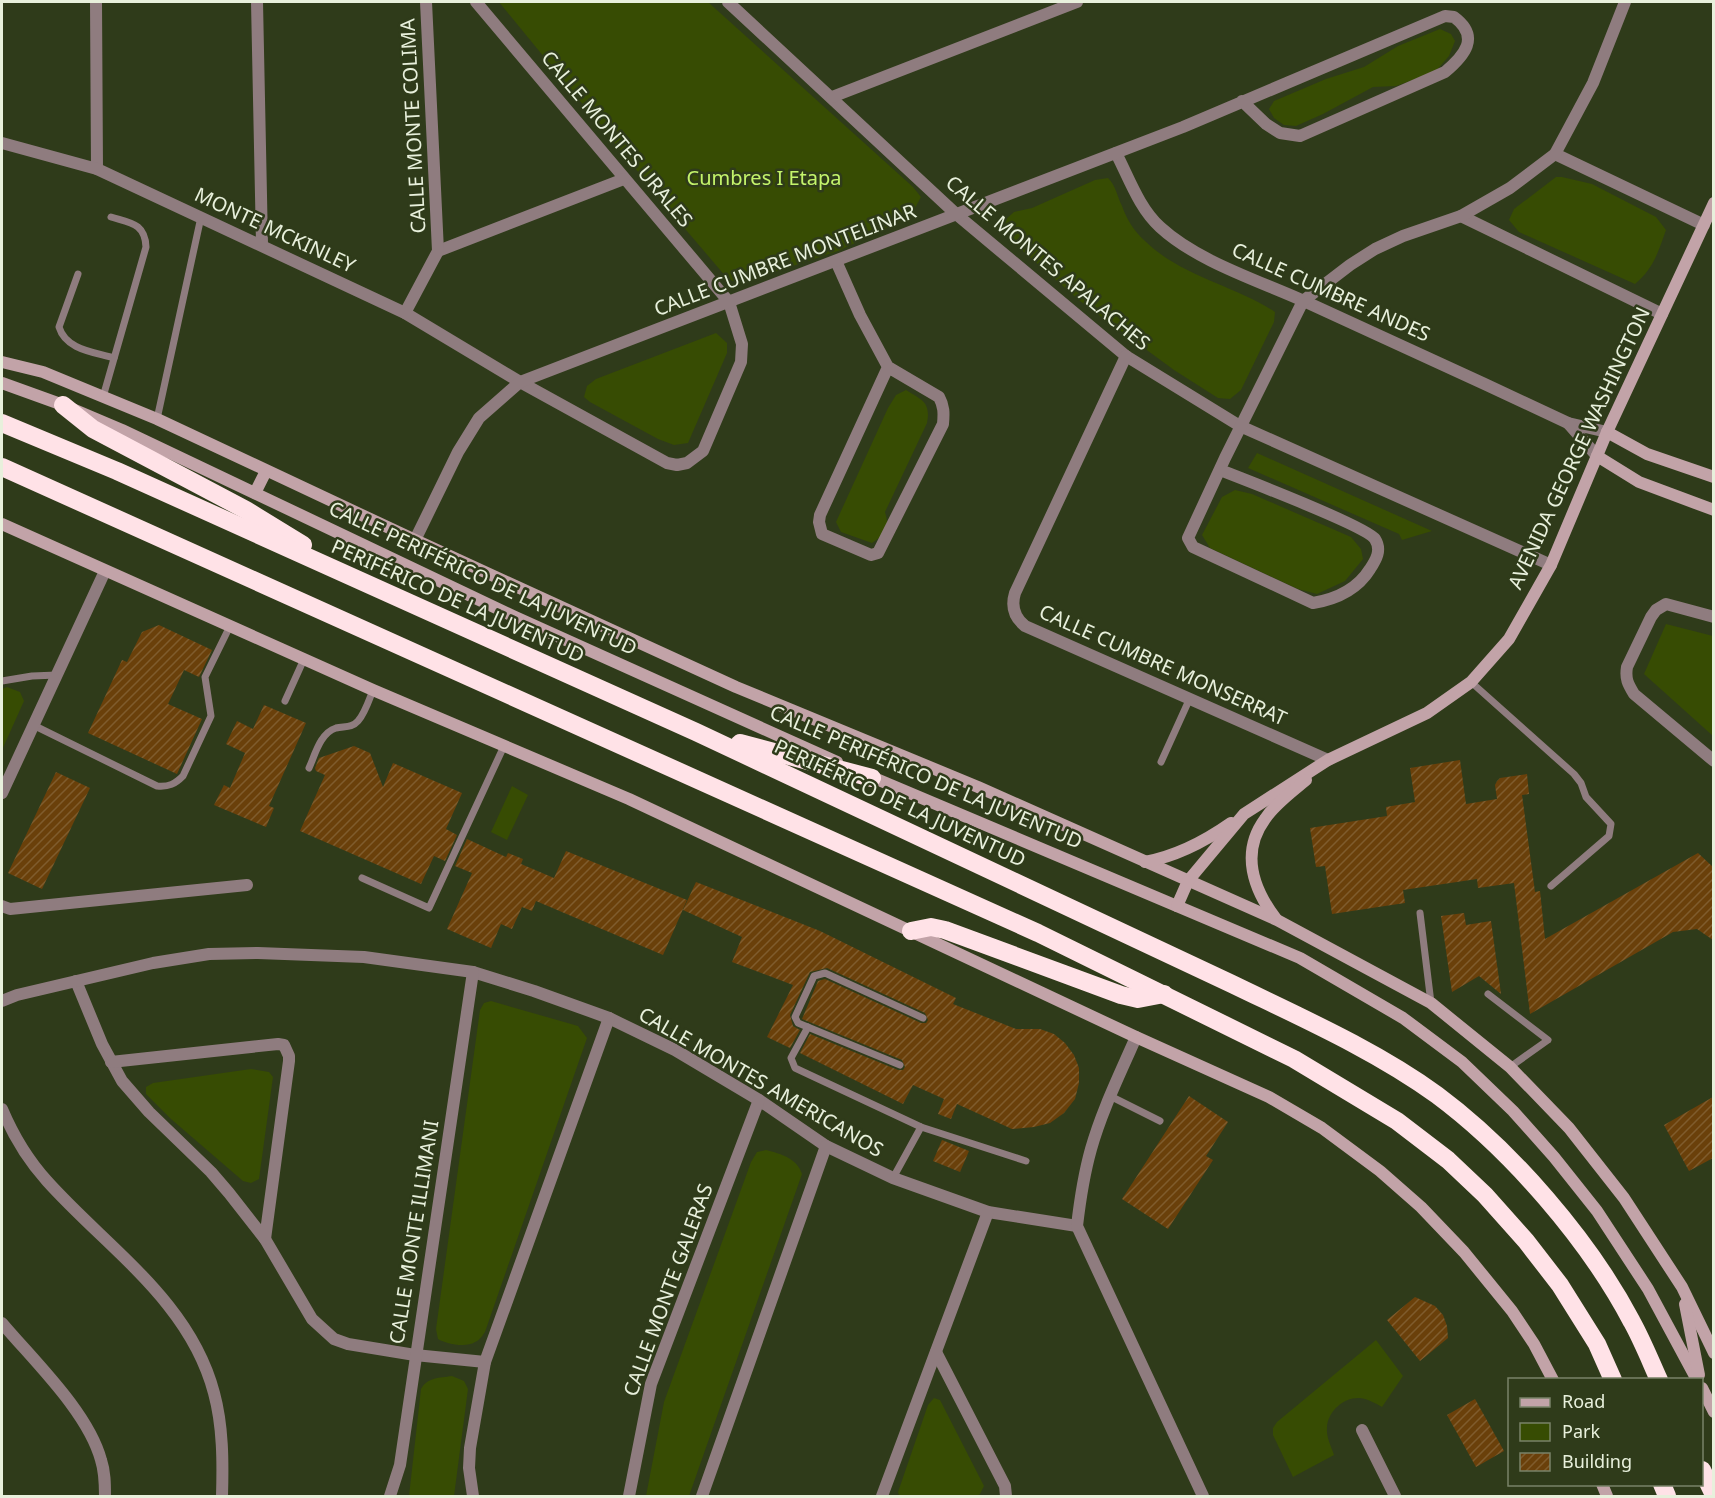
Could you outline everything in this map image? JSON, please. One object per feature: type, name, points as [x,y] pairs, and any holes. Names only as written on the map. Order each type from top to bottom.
[{"type":"highway","points":[[63,405],[93,429],[246,510],[368,585]]},
{"type":"highway","name":"PERIFÉRICO DE LA JUVENTUD","points":[[2,423],[117,471],[696,732],[1306,1020],[1397,1069],[1437,1095],[1484,1135],[1527,1177],[1601,1270],[1632,1321],[1658,1378]]},
{"type":"highway","points":[[2,467],[1038,933],[1294,1059],[1397,1121],[1448,1160],[1485,1195],[1526,1241],[1560,1285],[1597,1344],[1613,1378]]},
{"type":"highway","points":[[696,732],[872,778]]},
{"type":"highway","points":[[911,931],[931,927],[945,930],[1121,995],[1138,999],[1164,994]]},
{"type":"highway","points":[[1703,1474],[1713,1495]]},
{"type":"main road","name":"AVENIDA GEORGE WASHINGTON","points":[[1177,906],[1188,881],[1244,814],[1328,760],[1427,713],[1471,682],[1509,639],[1551,565],[1606,432],[1713,203]]},
{"type":"main road","points":[[2,362],[43,372],[157,419],[736,687],[978,787],[1277,920],[1431,1003],[1510,1067],[1576,1136],[1624,1198],[1682,1287],[1713,1353]]},
{"type":"main road","name":"CALLE PERIFÉRICO DE LA JUVENTUD","points":[[2,383],[63,405],[255,493],[515,617],[872,778],[1300,958],[1403,1018],[1462,1062],[1513,1112],[1554,1157],[1597,1211],[1648,1289],[1697,1378]]},
{"type":"main road","points":[[1606,432],[1647,454],[1713,477]]},
{"type":"main road","points":[[1597,456],[1640,482],[1713,510]]},
{"type":"main road","points":[[255,493],[266,471]]},
{"type":"main road","points":[[2,524],[373,690],[629,799],[1269,1097],[1322,1128],[1380,1171],[1421,1207],[1464,1252],[1512,1311],[1534,1344],[1552,1378]]},
{"type":"main road","points":[[1277,920],[1259,893],[1253,874],[1252,856],[1256,837],[1263,820],[1275,807],[1328,760]]},
{"type":"main road","points":[[1144,862],[1163,858],[1201,843],[1244,814]]},
{"type":"main road","points":[[1682,1287],[1698,1378]]},
{"type":"main road","points":[[1703,1392],[1713,1412]]},
{"type":"street","points":[[96,2],[97,169]]},
{"type":"street","points":[[257,2],[262,244]]},
{"type":"street","name":"CALLE MONTE COLIMA","points":[[405,313],[438,251],[426,2]]},
{"type":"street","name":"CALLE MONTES URALES","points":[[476,2],[729,302]]},
{"type":"street","name":"CALLE MONTES APALACHES","points":[[728,2],[956,214],[1125,356],[1240,426],[1551,565]]},
{"type":"street","points":[[832,97],[1077,2]]},
{"type":"street","points":[[1220,470],[1344,521],[1374,537],[1377,544],[1377,558],[1365,576],[1341,596],[1313,603],[1193,547],[1188,538],[1240,426],[1303,301],[1375,249],[1403,236],[1461,216],[1510,188],[1555,154],[1593,83],[1625,2]]},
{"type":"street","name":"CALLE CUMBRE MONTELINAR","points":[[415,540],[458,452],[479,418],[520,382],[1183,127],[1242,101],[1445,16],[1455,17],[1465,28],[1467,48],[1445,72],[1300,136],[1280,133],[1266,124],[1242,101]]},
{"type":"street","name":"MONTE MCKINLEY","points":[[2,143],[97,169],[262,244],[405,313],[520,382],[667,463],[677,465],[687,463],[703,451],[741,362],[742,344],[729,302]]},
{"type":"street","name":"CALLE CUMBRE ANDES","points":[[1116,153],[1143,206],[1159,226],[1179,242],[1228,269],[1568,423],[1606,432]]},
{"type":"street","points":[[1555,154],[1704,225]]},
{"type":"street","points":[[438,251],[624,179]]},
{"type":"street","points":[[1461,216],[1662,314]]},
{"type":"street","points":[[836,261],[860,315],[888,367],[939,397],[943,404],[943,424],[878,553],[871,555],[822,534],[819,522],[820,515],[888,367]]},
{"type":"street","name":"CALLE CUMBRE MONSERRAT","points":[[1125,356],[1015,593],[1013,610],[1025,626],[1328,760]]},
{"type":"street","name":"CALLE CUMBRE ANDES","points":[[1568,423],[1597,456]]},
{"type":"street","points":[[2,793],[105,571]]},
{"type":"street","points":[[1713,616],[1666,604],[1656,610],[1627,667],[1626,676],[1627,684],[1634,694],[1713,761]]},
{"type":"street","points":[[2,906],[10,909],[247,885]]},
{"type":"street","name":"CALLE MONTES AMERICANOS","points":[[2,1001],[17,995],[153,963],[209,954],[364,957],[473,972],[609,1018],[675,1050],[759,1100],[826,1146],[893,1178],[988,1212],[1077,1226]]},
{"type":"street","name":"CALLE MONTE ILLIMANI","points":[[390,1497],[400,1465],[473,972]]},
{"type":"street","points":[[76,981],[111,1062],[134,1096],[211,1172],[265,1239],[312,1319],[322,1330],[334,1339],[348,1344],[415,1355],[485,1362]]},
{"type":"street","points":[[473,1497],[469,1468],[470,1448],[485,1362],[609,1018]]},
{"type":"street","points":[[1136,1037],[1110,1096],[1092,1148],[1082,1186],[1077,1226],[1203,1497]]},
{"type":"street","points":[[111,1062],[284,1045],[289,1061],[265,1239]]},
{"type":"street","name":"CALLE MONTE GALERAS","points":[[629,1497],[651,1384],[759,1100]]},
{"type":"street","points":[[2,1108],[20,1145],[46,1181],[162,1295],[192,1339],[214,1393],[222,1454],[222,1497]]},
{"type":"street","points":[[702,1497],[826,1146]]},
{"type":"street","points":[[882,1497],[988,1212]]},
{"type":"street","points":[[2,1323],[83,1421],[94,1440],[101,1460],[105,1478],[105,1497]]},
{"type":"street","points":[[936,1352],[1005,1486],[1006,1497]]},
{"type":"street","points":[[1362,1430],[1395,1497]]},
{"type":"lane","points":[[103,397],[146,247],[142,229],[111,216]]},
{"type":"lane","points":[[157,419],[201,217]]},
{"type":"lane","points":[[78,274],[59,327],[62,336],[69,343],[114,358]]},
{"type":"lane","points":[[33,725],[157,786],[167,787],[177,782],[183,776],[211,716],[205,677],[230,626]]},
{"type":"lane","points":[[285,701],[304,658]]},
{"type":"lane","points":[[2,681],[57,675]]},
{"type":"lane","points":[[1471,682],[1574,774],[1581,783],[1586,797],[1611,824],[1609,836],[1551,886]]},
{"type":"lane","points":[[309,768],[321,740],[334,728],[348,727],[357,722],[373,690]]},
{"type":"lane","points":[[1161,762],[1190,698]]},
{"type":"lane","points":[[363,878],[429,908],[504,746]]},
{"type":"lane","points":[[1420,913],[1431,1003]]},
{"type":"lane","points":[[900,1065],[798,1023],[795,1017],[814,976],[821,973],[923,1018]]},
{"type":"lane","points":[[1488,994],[1548,1040],[1510,1067]]},
{"type":"lane","points":[[808,1027],[791,1058],[795,1068],[921,1127],[1026,1161]]},
{"type":"lane","points":[[1110,1096],[1160,1121]]},
{"type":"lane","points":[[893,1178],[921,1127]]},
{"type":"green space","name":"Cumbres I Etapa","points":[[499,2],[708,2],[913,187],[921,197],[910,217],[838,251],[739,284],[727,278],[675,217]]},
{"type":"green space","points":[[1440,29],[1451,34],[1455,41],[1449,56],[1435,72],[1396,86],[1373,87],[1296,126],[1284,125],[1274,118],[1269,109],[1274,101],[1326,79],[1364,67],[1398,46]]},
{"type":"green space","points":[[1556,177],[1592,184],[1656,217],[1666,230],[1651,266],[1635,284],[1519,232],[1509,220],[1514,209]]},
{"type":"green space","points":[[1108,178],[1115,188],[1131,225],[1160,253],[1192,272],[1275,312],[1274,322],[1241,390],[1230,399],[1218,398],[1174,370],[1080,301],[1002,231],[1005,220],[1014,212],[1032,208],[1095,180]]},
{"type":"green space","points":[[716,333],[727,343],[727,353],[688,443],[674,445],[658,439],[584,397],[587,386],[596,379]]},
{"type":"green space","points":[[906,390],[924,402],[928,410],[927,423],[885,512],[886,530],[872,543],[841,532],[836,522],[888,408],[896,395]]},
{"type":"green space","points":[[1257,453],[1432,531],[1402,540],[1399,534],[1248,468]]},
{"type":"green space","points":[[1235,490],[1252,494],[1351,537],[1361,549],[1363,559],[1345,581],[1317,594],[1298,589],[1210,548],[1202,535],[1222,497]]},
{"type":"green space","points":[[1666,624],[1713,636],[1713,736],[1644,674]]},
{"type":"green space","points":[[7,687],[20,692],[24,701],[2,750],[2,689]]},
{"type":"green space","points":[[512,786],[528,795],[507,840],[491,832]]},
{"type":"green space","points":[[491,1001],[578,1026],[587,1038],[485,1332],[471,1344],[456,1345],[438,1339],[436,1329],[480,1010],[484,1003]]},
{"type":"green space","points":[[251,1069],[269,1072],[273,1077],[259,1179],[251,1183],[243,1181],[171,1119],[146,1094],[146,1087],[153,1083]]},
{"type":"green space","points":[[766,1150],[792,1160],[802,1174],[689,1496],[646,1496],[664,1402],[751,1162],[757,1152]]},
{"type":"green space","points":[[1376,1340],[1403,1376],[1382,1407],[1360,1398],[1348,1400],[1338,1406],[1330,1416],[1327,1427],[1334,1455],[1293,1477],[1273,1435],[1273,1428],[1277,1422]]},
{"type":"green space","points":[[452,1376],[464,1381],[468,1389],[454,1496],[409,1496],[421,1389],[430,1380]]},
{"type":"green space","points":[[934,1398],[940,1400],[984,1486],[977,1496],[899,1496],[898,1492],[928,1405]]},
{"type":"building","points":[[159,625],[212,650],[199,677],[184,670],[168,704],[202,719],[177,774],[88,733],[122,660],[127,662],[142,632]]},
{"type":"building","points":[[264,705],[306,723],[269,806],[274,808],[266,827],[214,805],[224,785],[230,788],[245,753],[226,744],[237,721],[253,729]]},
{"type":"building","points":[[354,746],[370,753],[383,787],[393,763],[462,793],[446,829],[457,835],[445,861],[434,856],[421,884],[300,831],[325,775],[316,771],[319,758]]},
{"type":"building","points":[[1460,760],[1466,804],[1497,799],[1495,785],[1500,778],[1527,774],[1529,794],[1522,795],[1535,892],[1540,891],[1545,939],[1698,853],[1713,867],[1713,940],[1697,929],[1673,932],[1530,1014],[1514,883],[1478,888],[1477,879],[1403,890],[1405,903],[1332,914],[1325,866],[1316,867],[1310,828],[1387,816],[1386,807],[1415,802],[1410,768]]},
{"type":"building","points":[[56,772],[90,788],[42,889],[8,873]]},
{"type":"building","points":[[467,839],[506,857],[508,853],[523,859],[521,864],[554,878],[566,851],[687,900],[663,955],[536,901],[532,911],[522,907],[512,929],[501,924],[491,948],[447,929],[472,873],[455,866]]},
{"type":"building","points":[[696,882],[820,931],[956,998],[953,1004],[1016,1029],[1040,1029],[1054,1034],[1074,1055],[1079,1068],[1079,1083],[1075,1099],[1064,1113],[1050,1123],[1034,1127],[1012,1129],[957,1104],[951,1119],[938,1114],[944,1099],[913,1085],[903,1104],[800,1053],[810,1034],[898,1070],[903,1070],[905,1067],[902,1060],[802,1019],[818,981],[825,979],[921,1023],[926,1023],[928,1020],[925,1013],[827,968],[810,972],[790,1015],[793,1026],[800,1030],[790,1048],[767,1037],[793,985],[732,962],[742,937],[683,910]]},
{"type":"building","points":[[1464,913],[1466,925],[1491,921],[1501,994],[1479,976],[1452,992],[1441,916]]},
{"type":"building","points":[[1189,1096],[1228,1122],[1206,1156],[1213,1160],[1168,1229],[1122,1199]]},
{"type":"building","points":[[1713,1097],[1713,1158],[1689,1171],[1664,1125]]},
{"type":"building","points":[[942,1140],[969,1151],[960,1172],[933,1161]]},
{"type":"building","points":[[1415,1297],[1435,1306],[1443,1315],[1448,1338],[1420,1361],[1387,1320]]},
{"type":"building","points":[[1475,1399],[1504,1451],[1476,1467],[1447,1415]]}]
